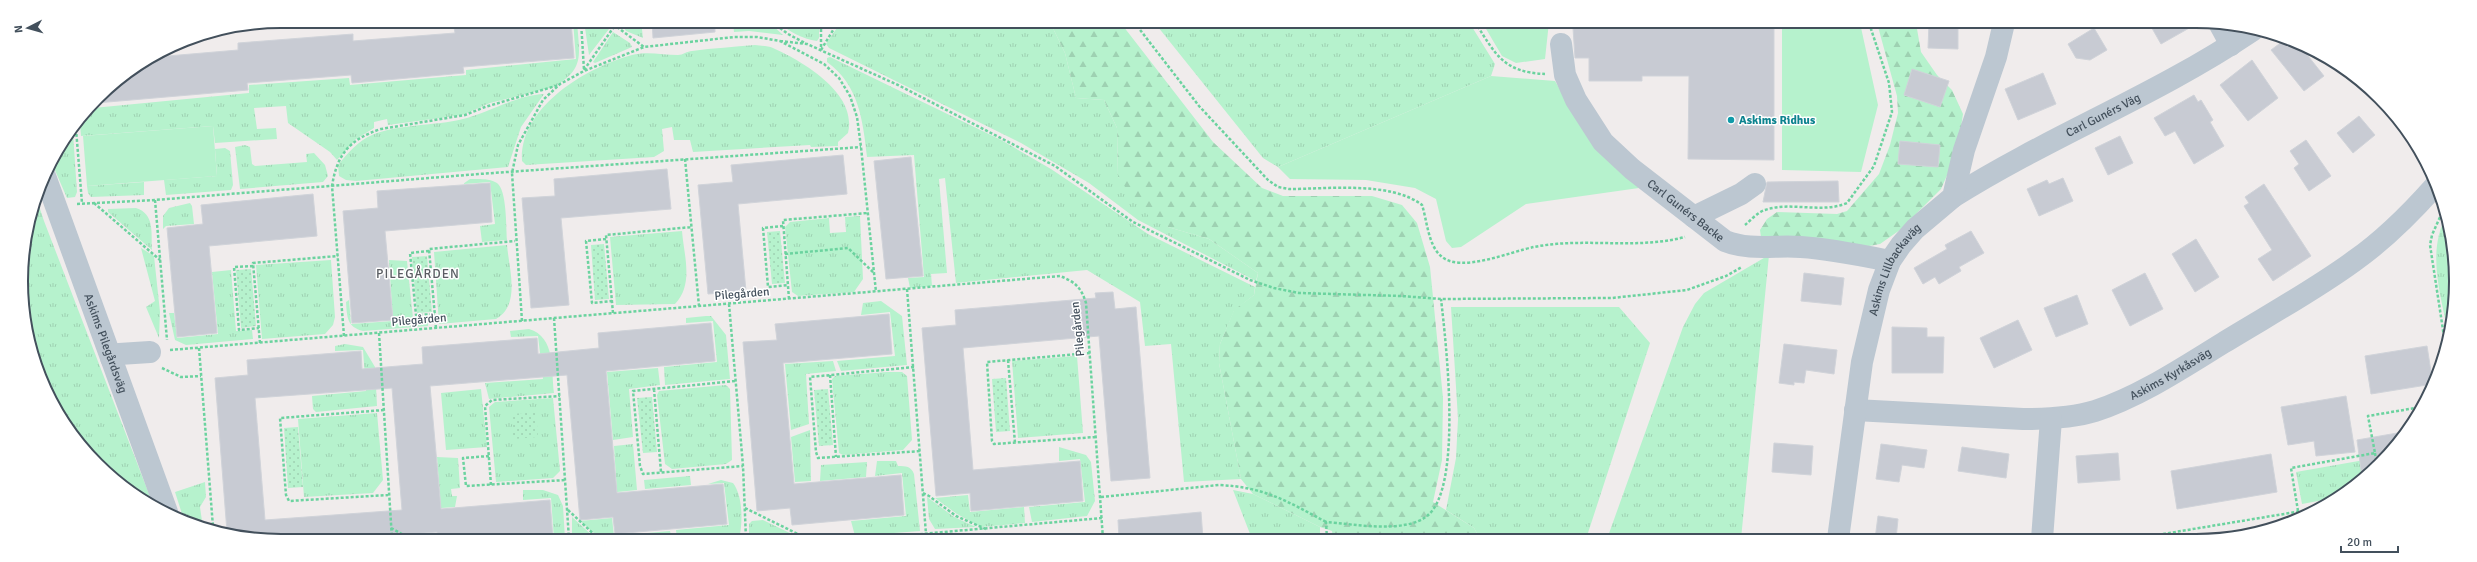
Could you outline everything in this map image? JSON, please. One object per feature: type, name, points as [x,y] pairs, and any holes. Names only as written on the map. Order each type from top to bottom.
[{"type":"street","points":[[1953,196],[1964,150],[1996,57],[2003,28]]},
{"type":"street","points":[[2223,30],[2231,45]]},
{"type":"street","name":"Carl Gunérs Väg","points":[[1953,196],[2031,152],[2145,95],[2248,34]]},
{"type":"street","name":"Carl Gunérs Backe","points":[[1561,44],[1565,75],[1576,100],[1603,142],[1614,154],[1718,236],[1737,246],[1800,247],[1853,253],[1890,261]]},
{"type":"street","name":"Askims Pilegårdsväg","points":[[48,183],[165,506]]},
{"type":"street","points":[[1694,217],[1720,205],[1755,184]]},
{"type":"street","name":"Askims Kyrkåsväg","points":[[1855,410],[2051,419],[2095,411],[2122,400],[2194,361],[2355,260],[2387,234],[2432,189]]},
{"type":"street","name":"Askims Lillbackaväg","points":[[1839,534],[1855,410],[1872,316],[1890,261],[1915,229],[1953,196]]},
{"type":"street","points":[[111,358],[119,354],[159,351]]},
{"type":"street","points":[[2042,534],[2051,419]]},
{"type":"path","points":[[581,28],[584,71]]},
{"type":"path","points":[[584,71],[615,28]]},
{"type":"path","points":[[619,28],[644,47]]},
{"type":"path","points":[[780,28],[807,44],[898,85],[1055,166],[1133,222],[1250,280],[1299,293],[1401,296],[1441,299],[1612,298],[1686,290],[1726,276],[1745,264],[1751,247]]},
{"type":"path","points":[[821,28],[821,50]]},
{"type":"path","points":[[821,50],[834,28]]},
{"type":"path","points":[[1139,28],[1199,106],[1268,180],[1278,187],[1289,189],[1377,190],[1416,201],[1422,205],[1436,250],[1441,256],[1452,262],[1484,261],[1543,245],[1673,240],[1718,236],[1764,210],[1779,207],[1832,207],[1847,203],[1874,166],[1892,112],[1889,83],[1871,28]]},
{"type":"path","points":[[1479,28],[1496,55],[1506,65],[1526,73],[1565,75]]},
{"type":"path","points":[[344,336],[332,186],[335,165],[341,155],[368,133],[381,129],[465,115],[484,107],[560,84],[584,71],[644,47],[734,37],[757,37],[807,44]]},
{"type":"path","points":[[780,41],[824,64],[840,78],[850,96],[857,117],[861,147],[876,292]]},
{"type":"path","points":[[522,321],[515,241],[512,173],[518,145],[530,121],[543,100],[560,84]]},
{"type":"path","points":[[76,132],[82,203]]},
{"type":"path","points":[[56,205],[155,200],[512,173],[685,158],[861,147]]},
{"type":"path","points":[[685,158],[699,306]]},
{"type":"path","points":[[155,200],[161,260],[159,351],[151,361],[154,364],[181,377],[201,376]]},
{"type":"path","points":[[94,202],[161,260]]},
{"type":"path","points":[[789,299],[783,220],[868,213]]},
{"type":"path","points":[[2440,217],[2432,235],[2430,245],[2443,332]]},
{"type":"path","points":[[783,226],[763,228],[768,287],[788,285]]},
{"type":"path","points":[[613,313],[606,235],[692,227]]},
{"type":"path","points":[[606,239],[586,241],[592,303],[612,301]]},
{"type":"path","points":[[435,314],[416,315],[410,253],[429,251],[429,249],[515,241]]},
{"type":"path","points":[[785,254],[848,248],[874,274]]},
{"type":"path","points":[[429,251],[436,328]]},
{"type":"path","points":[[259,328],[239,330],[234,267],[253,266],[253,263],[338,256]]},
{"type":"path","points":[[253,266],[260,343]]},
{"type":"path","name":"Pilegården","points":[[159,351],[1060,276],[1074,282],[1082,290],[1086,303],[1103,534]]},
{"type":"path","points":[[907,289],[921,451],[926,534],[987,530],[1102,518]]},
{"type":"path","points":[[1101,497],[1219,485],[1237,486],[1259,489],[1326,522],[1376,526],[1399,525],[1418,521],[1428,516],[1437,505],[1449,451],[1449,407],[1441,299]]},
{"type":"path","points":[[728,304],[743,466],[746,534]]},
{"type":"path","points":[[554,318],[569,534]]},
{"type":"path","points":[[379,333],[392,534]]},
{"type":"path","points":[[199,348],[213,524]]},
{"type":"path","points":[[1090,353],[987,362],[992,441],[994,444],[1096,437]]},
{"type":"path","points":[[1008,360],[1015,443]]},
{"type":"path","points":[[914,367],[810,377],[815,445],[818,458],[921,451]]},
{"type":"path","points":[[830,375],[836,457]]},
{"type":"path","points":[[735,381],[634,391],[640,466],[642,474],[743,466]]},
{"type":"path","points":[[654,389],[661,472]]},
{"type":"path","points":[[491,485],[486,406],[492,400],[560,396]]},
{"type":"path","points":[[2376,459],[2368,416],[2415,408]]},
{"type":"path","points":[[384,410],[280,418],[286,495],[289,501],[388,495]]},
{"type":"path","points":[[2298,511],[2291,468],[2375,453]]},
{"type":"path","points":[[489,456],[463,458],[466,486],[566,480]]},
{"type":"path","points":[[923,493],[963,520],[987,530]]},
{"type":"path","points":[[744,507],[798,534]]},
{"type":"path","points":[[568,510],[594,534]]},
{"type":"path","points":[[2163,534],[2303,510]]},
{"type":"path","points":[[1326,522],[1327,534]]},
{"type":"path","points":[[391,528],[402,534]]},
{"type":"green space","points":[[574,28],[578,28],[579,43],[576,67],[571,74],[553,87],[490,103],[462,115],[388,125],[387,119],[374,122],[374,128],[356,139],[337,160],[330,152],[288,123],[286,106],[254,108],[257,129],[276,128],[277,139],[215,143],[213,126],[81,136],[80,127],[97,108],[249,93],[249,85],[349,78],[350,85],[466,75],[466,70],[576,59]]},
{"type":"green space","points":[[585,28],[608,28],[609,29],[589,55]]},
{"type":"green space","points":[[624,28],[642,28],[643,38],[626,31]]},
{"type":"green space","points":[[734,28],[775,28],[783,35],[749,31],[734,32]]},
{"type":"green space","points":[[786,28],[819,28],[819,38],[817,41],[811,40]]},
{"type":"green space","points":[[837,28],[1053,28],[1065,53],[1076,98],[1104,100],[1117,128],[1118,177],[1168,227],[1209,239],[1258,273],[1256,281],[1138,220],[1089,183],[1021,143],[829,48],[826,44]]},
{"type":"green space","points":[[1053,28],[1125,28],[1213,142],[1262,188],[1283,196],[1372,196],[1402,205],[1417,223],[1430,267],[1443,398],[1442,460],[1433,502],[1474,528],[1477,534],[1332,534],[1332,531],[1320,527],[1253,494],[1241,479],[1219,363],[1220,344],[1234,310],[1254,295],[1258,273],[1209,239],[1168,227],[1142,211],[1118,177],[1117,128],[1104,100],[1076,98],[1065,53]]},
{"type":"green space","points":[[1159,28],[1473,28],[1495,64],[1491,76],[1278,167],[1263,158]]},
{"type":"green space","points":[[1486,28],[1548,28],[1545,59],[1516,63],[1502,56]]},
{"type":"green space","points":[[1782,28],[1861,28],[1878,105],[1861,172],[1782,170]]},
{"type":"green space","points":[[1878,28],[1917,28],[1921,52],[1937,75],[1952,90],[1963,114],[1960,134],[1952,164],[1941,189],[1900,230],[1880,244],[1869,246],[1761,237],[1760,230],[1767,219],[1777,212],[1837,214],[1847,211],[1879,174],[1890,145],[1898,113],[1897,96]]},
{"type":"green space","points":[[613,32],[630,43],[632,47],[595,63],[593,62]]},
{"type":"green space","points":[[755,45],[773,48],[798,61],[825,80],[836,92],[845,105],[849,118],[848,133],[838,142],[838,146],[811,147],[810,145],[693,152],[690,140],[674,140],[672,127],[662,129],[664,151],[654,157],[526,165],[522,161],[524,141],[532,123],[544,107],[559,92],[595,69],[637,54],[649,53],[678,55],[690,51]]},
{"type":"green space","points":[[830,57],[1001,140],[1051,169],[1148,234],[1255,287],[1254,295],[1234,311],[1220,344],[1219,363],[1241,479],[1184,482],[1171,344],[1145,346],[1140,302],[1087,270],[956,283],[945,178],[939,179],[947,273],[931,274],[932,286],[910,288],[908,278],[924,277],[914,155],[867,157],[864,130],[858,105],[846,81],[838,71],[827,62],[827,58]]},
{"type":"green space","points":[[1491,76],[1555,81],[1585,132],[1639,188],[1526,204],[1461,247],[1452,248],[1446,241],[1436,199],[1415,188],[1366,180],[1290,179],[1278,167]]},
{"type":"green space","points":[[544,94],[521,127],[508,167],[356,181],[346,180],[339,176],[338,165],[349,152],[367,138],[382,131],[463,119],[523,97]]},
{"type":"green space","points":[[213,126],[217,176],[87,186],[83,136]]},
{"type":"green space","points":[[73,137],[77,192],[75,197],[67,198],[54,169]]},
{"type":"green space","points":[[245,145],[250,147],[252,164],[255,166],[307,162],[306,154],[314,153],[325,165],[328,176],[323,182],[240,189],[235,147]]},
{"type":"green space","points":[[225,148],[230,151],[233,185],[231,190],[166,195],[164,180],[217,176],[215,149]]},
{"type":"green space","points":[[470,179],[491,180],[497,183],[500,187],[503,193],[507,240],[482,242],[480,226],[495,224],[490,182],[463,184]]},
{"type":"green space","points":[[144,182],[144,195],[91,197],[88,193],[87,186]]},
{"type":"green space","points":[[190,203],[192,206],[194,224],[166,226],[163,229],[163,216],[169,208]]},
{"type":"green space","points":[[39,207],[150,498],[127,482],[91,448],[80,435],[62,408],[47,378],[41,362],[33,330],[30,314],[28,281],[30,248]]},
{"type":"green space","points":[[136,208],[142,211],[149,219],[152,231],[152,250],[108,212],[108,209]]},
{"type":"green space","points":[[860,216],[863,279],[854,292],[798,296],[792,292],[785,227],[790,222],[829,218],[830,233],[846,232],[845,217]]},
{"type":"green space","points":[[2442,226],[2447,248],[2449,281],[2446,321],[2439,288],[2436,258],[2437,243]]},
{"type":"green space","points":[[682,231],[686,260],[686,279],[681,296],[675,304],[616,305],[610,237]]},
{"type":"green space","points":[[780,231],[785,283],[772,284],[767,232]]},
{"type":"green space","points":[[604,244],[609,299],[595,300],[591,245]]},
{"type":"green space","points":[[507,245],[512,286],[509,305],[504,313],[496,319],[439,324],[434,252]]},
{"type":"green space","points":[[141,248],[154,256],[160,312],[159,338],[146,307],[155,301]]},
{"type":"green space","points":[[1769,255],[1741,534],[1609,534],[1683,327],[1695,304],[1704,293]]},
{"type":"green space","points":[[427,256],[432,312],[417,313],[412,257]]},
{"type":"green space","points":[[331,260],[335,317],[333,325],[325,334],[262,339],[256,265]]},
{"type":"green space","points":[[389,260],[407,261],[413,318],[428,317],[428,326],[363,331],[351,324],[393,321]]},
{"type":"green space","points":[[251,269],[256,326],[241,328],[236,270]]},
{"type":"green space","points":[[231,270],[236,331],[252,330],[253,339],[186,345],[175,340],[169,313],[174,313],[177,338],[218,334],[212,272]]},
{"type":"green space","points":[[349,300],[351,324],[348,317],[346,302]]},
{"type":"green space","points":[[881,301],[902,316],[907,365],[841,371],[837,361],[895,356],[890,312],[861,315],[863,303]]},
{"type":"green space","points":[[1451,307],[1619,307],[1650,343],[1588,534],[1477,534],[1474,528],[1446,510],[1456,458],[1458,419]]},
{"type":"green space","points":[[711,316],[726,335],[730,379],[665,385],[664,367],[717,362],[713,321],[686,323],[686,318]]},
{"type":"green space","points":[[529,329],[538,333],[544,339],[548,347],[552,365],[554,393],[489,399],[485,383],[543,379],[538,336],[511,337],[510,331]]},
{"type":"green space","points":[[345,344],[363,347],[375,367],[377,406],[316,412],[313,409],[312,396],[366,391],[363,350],[335,351],[335,346]]},
{"type":"green space","points":[[1077,356],[1083,433],[1018,438],[1012,361]]},
{"type":"green space","points":[[833,361],[836,371],[806,374],[809,424],[791,430],[785,364]]},
{"type":"green space","points":[[658,368],[660,385],[629,389],[633,437],[613,440],[607,372]]},
{"type":"green space","points":[[902,372],[907,376],[912,440],[903,450],[843,455],[839,453],[832,379],[835,376]]},
{"type":"green space","points":[[1006,378],[1010,431],[996,432],[992,379]]},
{"type":"green space","points":[[726,385],[730,389],[732,460],[726,464],[672,469],[665,464],[657,395],[659,391]]},
{"type":"green space","points":[[481,389],[487,447],[446,450],[441,393]]},
{"type":"green space","points":[[828,389],[833,445],[819,446],[814,390]]},
{"type":"green space","points":[[652,397],[657,452],[643,453],[637,398]]},
{"type":"green space","points":[[553,398],[560,471],[553,478],[496,482],[489,407],[495,402]]},
{"type":"green space","points":[[536,412],[538,437],[513,439],[512,414]]},
{"type":"green space","points":[[377,413],[383,480],[373,493],[304,497],[298,419]]},
{"type":"green space","points":[[298,427],[303,487],[288,488],[284,428]]},
{"type":"green space","points":[[810,430],[811,481],[795,482],[791,437]]},
{"type":"green space","points":[[633,444],[637,490],[617,492],[614,446]]},
{"type":"green space","points":[[1059,447],[1086,455],[1091,462],[1095,501],[1087,516],[1032,522],[1029,507],[1085,502],[1080,459],[1059,461]]},
{"type":"green space","points":[[437,457],[458,458],[460,488],[451,489],[452,496],[457,496],[455,507],[441,508]]},
{"type":"green space","points":[[2370,459],[2371,464],[2350,482],[2322,500],[2302,504],[2296,472]]},
{"type":"green space","points":[[877,461],[896,461],[898,466],[908,467],[913,471],[920,531],[881,534],[854,534],[851,521],[906,516],[902,473],[875,476]]},
{"type":"green space","points":[[867,462],[866,477],[820,481],[821,465]]},
{"type":"green space","points":[[690,476],[691,485],[645,489],[644,480]]},
{"type":"green space","points":[[721,480],[733,483],[739,495],[740,502],[741,525],[740,534],[676,534],[676,530],[729,525],[724,483],[708,484]]},
{"type":"green space","points":[[205,482],[206,497],[200,507],[203,522],[182,514],[175,492]]},
{"type":"green space","points":[[523,490],[543,490],[558,495],[563,506],[565,534],[554,534],[551,498],[523,500]]},
{"type":"green space","points":[[1233,490],[1253,494],[1320,527],[1320,534],[1250,534]]},
{"type":"green space","points":[[968,495],[970,512],[1024,507],[1025,523],[981,527],[957,514],[935,498]]},
{"type":"green space","points":[[927,497],[954,517],[976,527],[935,529],[929,519]]},
{"type":"green space","points":[[572,517],[591,534],[572,534]]},
{"type":"green space","points":[[612,518],[614,534],[595,534],[580,521]]},
{"type":"green space","points":[[763,520],[792,534],[749,534],[749,524],[752,521]]},
{"type":"green space","points":[[670,531],[671,534],[636,534]]},
{"type":"building","points":[[454,28],[572,28],[574,58],[463,67],[464,73],[352,83],[351,75],[247,83],[248,90],[102,103],[127,80],[165,56],[238,50],[238,43],[353,34],[353,41],[455,33]]},
{"type":"building","points":[[652,28],[715,28],[715,32],[653,38]]},
{"type":"building","name":"Askims Ridhus","points":[[1573,28],[1774,28],[1774,160],[1688,159],[1689,76],[1642,76],[1642,81],[1589,81],[1589,58],[1575,58]]},
{"type":"building","points":[[1929,28],[1958,28],[1958,49],[1928,48]]},
{"type":"building","points":[[2094,28],[2107,50],[2090,60],[2076,58],[2068,44]]},
{"type":"building","points":[[2152,28],[2189,28],[2161,44]]},
{"type":"building","points":[[2281,42],[2306,53],[2324,76],[2304,91],[2271,50]]},
{"type":"building","points":[[2252,60],[2278,98],[2248,121],[2220,85]]},
{"type":"building","points":[[1912,69],[1949,81],[1940,107],[1904,95]]},
{"type":"building","points":[[2043,73],[2056,104],[2018,120],[2005,89]]},
{"type":"building","points":[[2194,95],[2198,102],[2201,100],[2213,120],[2210,122],[2224,146],[2194,164],[2175,131],[2165,136],[2154,118]]},
{"type":"building","points":[[2359,116],[2375,135],[2353,153],[2337,133]]},
{"type":"building","points":[[2120,136],[2133,163],[2108,175],[2095,148]]},
{"type":"building","points":[[2306,140],[2331,176],[2309,191],[2294,168],[2299,164],[2290,151]]},
{"type":"building","points":[[1900,141],[1940,145],[1938,167],[1898,164]]},
{"type":"building","points":[[843,155],[847,194],[738,204],[746,291],[708,294],[698,185],[733,182],[731,165]]},
{"type":"building","points":[[911,157],[923,276],[886,279],[874,161]]},
{"type":"building","points":[[667,169],[671,209],[561,218],[569,305],[531,308],[522,198],[555,196],[554,179]]},
{"type":"building","points":[[2063,178],[2073,201],[2039,216],[2027,189],[2047,180],[2049,184]]},
{"type":"building","points":[[1838,181],[1839,202],[1763,202],[1767,182]]},
{"type":"building","points":[[490,183],[492,222],[385,231],[393,320],[352,323],[343,211],[378,208],[377,191]]},
{"type":"building","points":[[2264,184],[2311,256],[2273,281],[2258,259],[2272,250],[2244,206],[2249,203],[2245,197]]},
{"type":"building","points":[[313,194],[317,236],[209,246],[217,333],[177,337],[167,228],[203,224],[201,205]]},
{"type":"building","points":[[1971,231],[1984,253],[1959,267],[1961,271],[1939,284],[1935,277],[1923,284],[1914,268],[1947,249],[1945,245]]},
{"type":"building","points":[[2196,239],[2219,277],[2195,292],[2172,254]]},
{"type":"building","points":[[1804,273],[1844,278],[1841,305],[1801,301]]},
{"type":"building","points":[[2145,273],[2163,309],[2130,326],[2112,290]]},
{"type":"building","points":[[1113,292],[1115,309],[1136,307],[1150,478],[1111,481],[1099,336],[963,348],[973,470],[1080,461],[1083,501],[971,511],[970,493],[936,496],[922,328],[956,325],[955,310],[1096,298],[1095,293]]},
{"type":"building","points":[[2077,295],[2088,324],[2056,337],[2044,308]]},
{"type":"building","points":[[889,314],[892,354],[783,363],[794,484],[901,475],[904,515],[792,525],[790,508],[757,511],[743,342],[777,340],[775,324]]},
{"type":"building","points":[[2018,320],[2032,350],[1994,368],[1980,338]]},
{"type":"building","points":[[711,323],[715,361],[606,371],[617,493],[723,484],[727,524],[615,534],[613,517],[580,520],[567,375],[430,386],[441,509],[550,500],[553,534],[437,534],[437,532],[413,534],[281,534],[248,532],[227,528],[215,378],[248,375],[247,360],[361,351],[362,369],[423,364],[422,347],[537,338],[538,354],[599,348],[598,333]],"holes":[[[392,388],[402,510],[265,520],[255,398]]]},
{"type":"building","points":[[1892,327],[1927,328],[1927,337],[1944,337],[1943,373],[1892,373]]},
{"type":"building","points":[[1784,344],[1837,350],[1834,374],[1806,370],[1804,383],[1794,382],[1794,385],[1779,383]]},
{"type":"building","points":[[2427,346],[2431,374],[2427,385],[2371,394],[2365,356]]},
{"type":"building","points":[[2346,396],[2355,452],[2316,456],[2314,441],[2288,445],[2281,407]]},
{"type":"building","points":[[2399,433],[2375,460],[2361,472],[2357,440]]},
{"type":"building","points":[[1774,443],[1813,446],[1811,475],[1772,472]]},
{"type":"building","points":[[1881,444],[1927,450],[1924,468],[1902,465],[1899,482],[1876,479]]},
{"type":"building","points":[[1962,447],[2009,454],[2006,478],[1958,471]]},
{"type":"building","points":[[2118,453],[2120,480],[2078,483],[2076,456]]},
{"type":"building","points":[[2271,454],[2277,492],[2177,509],[2171,471]]},
{"type":"building","points":[[1201,512],[1203,534],[1119,534],[1118,520]]},
{"type":"building","points":[[1878,516],[1898,519],[1896,534],[1876,534]]},
{"type":"place","name":"Askims Ridhus","points":[[1731,120]]},
{"type":"district","name":"PILEGÅRDEN","points":[[418,274]]}]
